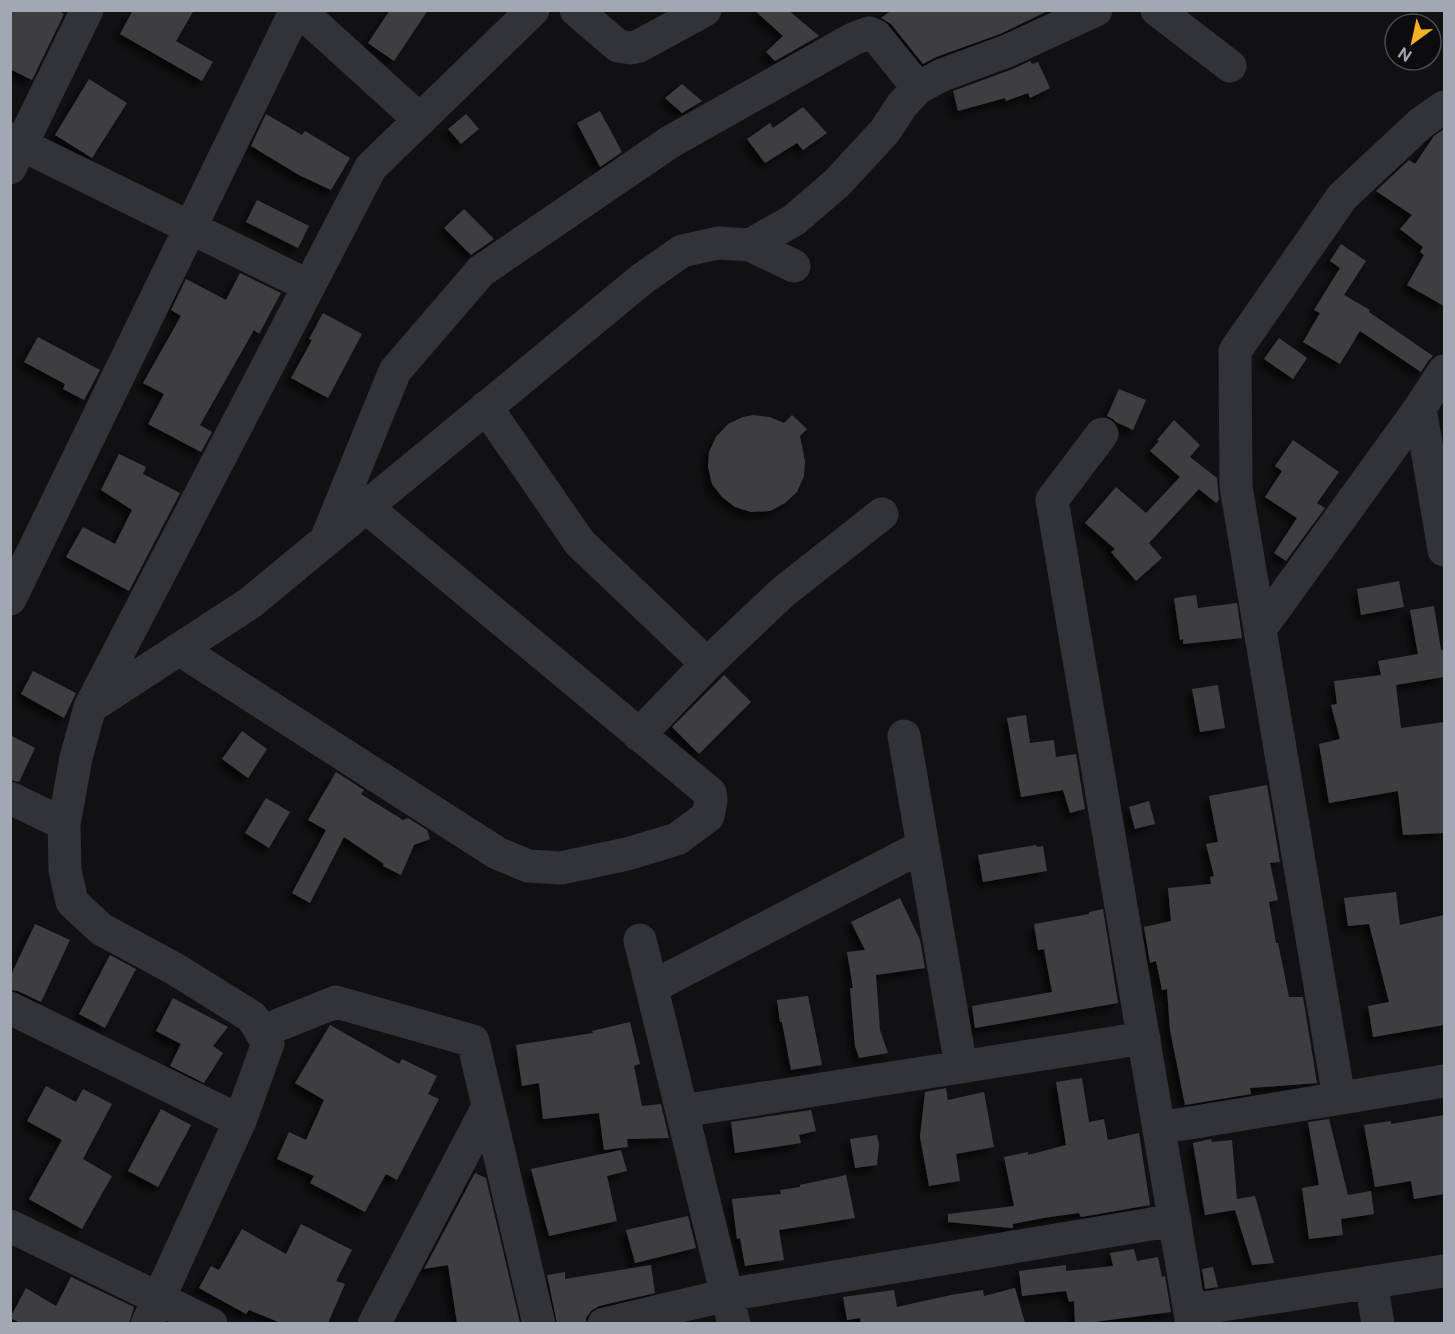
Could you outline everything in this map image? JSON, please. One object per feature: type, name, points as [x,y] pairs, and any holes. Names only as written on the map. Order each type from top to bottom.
[{"type":"street","points":[[87,10],[14,151],[191,228],[309,286]]},
{"type":"street","points":[[10,599],[297,10],[420,120]]},
{"type":"street","points":[[153,1311],[240,1120],[268,1043],[252,1017],[175,969],[101,929],[72,902],[65,870],[64,824],[76,758],[90,707],[370,167],[533,10]]},
{"type":"street","points":[[576,10],[618,46],[631,48],[639,46],[705,10]]},
{"type":"street","points":[[750,245],[794,220],[837,183],[885,131],[902,105],[918,88],[942,75],[1007,51],[1096,10]]},
{"type":"street","points":[[1157,10],[1230,66]]},
{"type":"street","points":[[327,540],[395,371],[481,271],[670,142],[853,39],[869,33],[876,36],[918,88]]},
{"type":"street","points":[[1339,1098],[1236,487],[1235,351],[1342,197],[1421,123],[1444,107]]},
{"type":"street","points":[[90,707],[250,603],[642,279],[682,251],[718,243],[750,245],[794,266]]},
{"type":"street","points":[[1260,628],[1420,408],[1444,371]]},
{"type":"street","points":[[486,407],[580,543],[707,664]]},
{"type":"street","points":[[1420,408],[1441,510],[1444,550]]},
{"type":"street","points":[[1102,434],[1052,500],[1191,1317],[1371,1282],[1444,1271]]},
{"type":"street","points":[[179,649],[497,853],[528,866],[561,868],[627,854],[677,839],[708,816],[710,794],[366,507]]},
{"type":"street","points":[[639,735],[707,664],[783,592],[882,514]]},
{"type":"street","points":[[903,736],[961,1067]]},
{"type":"street","points":[[10,798],[64,824]]},
{"type":"street","points":[[652,987],[922,846]]},
{"type":"street","points":[[640,940],[731,1309]]},
{"type":"street","points":[[261,1032],[336,1002],[473,1041],[539,1323]]},
{"type":"street","points":[[10,1008],[240,1120]]},
{"type":"street","points":[[682,1111],[1144,1038]]},
{"type":"street","points":[[1159,1128],[1444,1081]]},
{"type":"street","points":[[374,1323],[488,1107]]},
{"type":"street","points":[[604,1323],[731,1309],[1175,1220]]},
{"type":"street","points":[[10,1226],[153,1311],[211,1323]]},
{"type":"street","points":[[1371,1282],[1378,1323]]},
{"type":"building","points":[[10,10],[57,10],[64,14],[32,80],[10,69]]},
{"type":"building","points":[[133,10],[194,10],[176,41],[213,62],[202,81],[120,34]]},
{"type":"building","points":[[390,10],[428,10],[394,61],[368,43]]},
{"type":"building","points":[[754,10],[788,10],[819,36],[775,61],[766,52],[783,36]]},
{"type":"building","points":[[892,10],[1050,10],[1000,34],[936,57],[923,64],[891,24],[881,18]]},
{"type":"building","points":[[1030,61],[1032,64],[1038,62],[1050,88],[1030,98],[1028,93],[1006,101],[1005,98],[958,111],[953,91]]},
{"type":"building","points":[[89,79],[127,103],[92,158],[55,135]]},
{"type":"building","points":[[682,84],[702,101],[682,113],[665,98]]},
{"type":"building","points":[[803,107],[827,133],[803,150],[797,143],[765,163],[747,139],[770,123],[773,128]]},
{"type":"building","points":[[600,111],[622,152],[600,167],[577,123]]},
{"type":"building","points":[[266,114],[302,135],[305,131],[350,158],[331,190],[299,175],[251,146]]},
{"type":"building","points":[[466,114],[479,129],[461,144],[448,129]]},
{"type":"building","points":[[1444,129],[1444,306],[1407,285],[1424,255],[1420,252],[1423,247],[1400,229],[1412,215],[1376,191],[1409,160],[1415,164],[1434,136]]},
{"type":"building","points":[[257,200],[309,226],[298,248],[246,222]]},
{"type":"building","points":[[464,209],[494,239],[471,255],[444,228]]},
{"type":"building","points":[[1341,244],[1366,261],[1344,295],[1370,310],[1369,312],[1433,356],[1421,372],[1360,331],[1340,364],[1303,342],[1320,313],[1314,310],[1340,268],[1330,261]]},
{"type":"building","points":[[240,273],[281,293],[259,334],[254,330],[200,425],[212,432],[201,452],[148,424],[164,394],[143,383],[181,316],[171,310],[186,279],[226,300]]},
{"type":"building","points":[[323,313],[362,334],[328,398],[291,378],[312,340],[309,339]]},
{"type":"building","points":[[38,337],[100,370],[84,400],[63,389],[65,384],[24,362]]},
{"type":"building","points":[[1279,338],[1307,358],[1293,379],[1264,359]]},
{"type":"building","points":[[1119,389],[1146,400],[1133,430],[1107,416]]},
{"type":"building","points":[[753,415],[770,417],[784,423],[792,415],[807,429],[800,436],[805,461],[804,476],[797,492],[785,503],[770,511],[751,512],[735,507],[722,497],[712,484],[708,467],[709,452],[716,437],[728,424]]},
{"type":"building","points":[[1174,420],[1200,445],[1190,457],[1217,478],[1219,500],[1216,503],[1199,489],[1149,543],[1162,558],[1136,581],[1111,552],[1115,549],[1085,523],[1116,487],[1146,513],[1180,477],[1150,451]]},
{"type":"building","points":[[1293,440],[1339,472],[1317,503],[1325,508],[1286,561],[1274,553],[1297,518],[1265,497],[1282,471],[1275,466]]},
{"type":"building","points":[[119,454],[146,467],[143,474],[180,493],[129,591],[66,557],[83,527],[115,544],[132,510],[101,490]]},
{"type":"building","points":[[1399,581],[1404,607],[1361,615],[1357,589]]},
{"type":"building","points":[[1196,595],[1198,608],[1237,603],[1242,638],[1183,644],[1183,639],[1180,640],[1174,598]]},
{"type":"building","points":[[1434,606],[1441,650],[1444,650],[1444,677],[1396,685],[1401,728],[1444,722],[1444,833],[1403,835],[1398,791],[1329,803],[1319,744],[1340,739],[1331,705],[1337,704],[1334,681],[1381,675],[1378,661],[1418,654],[1410,610]]},
{"type":"building","points":[[33,671],[76,693],[64,718],[21,694]]},
{"type":"building","points":[[724,675],[751,702],[699,754],[672,727]]},
{"type":"building","points":[[1218,685],[1225,728],[1200,732],[1192,689]]},
{"type":"building","points":[[1026,715],[1030,743],[1054,740],[1056,757],[1076,754],[1085,809],[1070,813],[1063,790],[1021,797],[1007,718]]},
{"type":"building","points":[[242,731],[267,749],[248,778],[222,759]]},
{"type":"building","points":[[10,735],[35,748],[19,782],[10,780]]},
{"type":"building","points":[[336,772],[364,790],[361,794],[403,820],[408,818],[427,830],[430,839],[414,845],[401,875],[383,866],[384,864],[344,837],[310,903],[292,893],[326,830],[308,820]]},
{"type":"building","points":[[1267,785],[1280,862],[1270,863],[1278,900],[1269,902],[1289,997],[1303,997],[1317,1083],[1250,1088],[1251,1094],[1185,1105],[1170,1030],[1167,989],[1162,990],[1156,961],[1150,963],[1144,927],[1171,921],[1168,888],[1211,884],[1210,877],[1214,876],[1206,844],[1218,842],[1209,796]]},
{"type":"building","points":[[266,798],[290,812],[269,848],[245,833]]},
{"type":"building","points":[[1149,801],[1155,824],[1135,829],[1129,807]]},
{"type":"building","points":[[1036,845],[1037,847],[1043,846],[1047,871],[983,882],[978,855]]},
{"type":"building","points":[[1396,892],[1400,925],[1444,915],[1444,1025],[1373,1037],[1368,1006],[1389,1002],[1369,924],[1348,926],[1344,898]]},
{"type":"building","points":[[900,898],[920,940],[925,968],[876,975],[880,1030],[888,1053],[859,1058],[855,1046],[850,988],[853,988],[847,952],[865,950],[851,922]]},
{"type":"building","points":[[1103,909],[1118,1003],[975,1028],[972,1006],[1052,992],[1044,949],[1038,950],[1034,924],[1089,914],[1089,912]]},
{"type":"building","points":[[35,924],[70,940],[41,1002],[18,991],[10,990],[10,977]]},
{"type":"building","points":[[110,955],[136,969],[105,1028],[79,1014]]},
{"type":"building","points":[[808,996],[822,1065],[791,1070],[777,1000]]},
{"type":"building","points":[[173,998],[228,1027],[213,1046],[223,1053],[204,1083],[170,1066],[181,1044],[156,1031]]},
{"type":"building","points":[[630,1022],[640,1064],[634,1066],[642,1106],[661,1104],[669,1138],[627,1139],[628,1147],[604,1150],[599,1113],[543,1119],[539,1083],[522,1086],[516,1045],[593,1033],[592,1031]]},
{"type":"building","points":[[330,1025],[399,1064],[402,1059],[437,1076],[428,1094],[439,1099],[397,1180],[386,1174],[365,1212],[310,1183],[314,1176],[277,1159],[289,1132],[306,1140],[324,1100],[295,1083]]},
{"type":"building","points":[[1082,1078],[1089,1122],[1104,1119],[1108,1140],[1139,1133],[1150,1205],[1081,1217],[1079,1213],[1043,1218],[1013,1224],[1013,1228],[948,1222],[948,1214],[1014,1206],[1004,1157],[1028,1152],[1028,1155],[1066,1145],[1056,1082]]},
{"type":"building","points":[[46,1086],[76,1102],[83,1089],[112,1104],[83,1159],[112,1176],[82,1229],[29,1199],[62,1140],[27,1121]]},
{"type":"building","points":[[946,1088],[948,1100],[984,1092],[994,1147],[956,1154],[960,1181],[929,1186],[920,1137],[925,1092]]},
{"type":"building","points":[[161,1109],[191,1125],[158,1187],[128,1171]]},
{"type":"building","points":[[811,1110],[816,1131],[799,1135],[801,1143],[735,1153],[731,1122]]},
{"type":"building","points":[[1444,1115],[1444,1194],[1414,1199],[1411,1181],[1375,1187],[1364,1125],[1391,1121],[1391,1124]]},
{"type":"building","points":[[1329,1119],[1348,1195],[1371,1191],[1374,1214],[1341,1219],[1343,1235],[1309,1239],[1302,1188],[1319,1185],[1308,1122]]},
{"type":"building","points":[[877,1135],[879,1145],[877,1165],[855,1168],[850,1139]]},
{"type":"building","points":[[1211,1139],[1212,1142],[1232,1140],[1237,1199],[1255,1196],[1274,1263],[1252,1265],[1235,1210],[1205,1215],[1193,1143]]},
{"type":"building","points":[[621,1150],[627,1171],[607,1176],[617,1221],[549,1236],[531,1169]]},
{"type":"building","points":[[475,1173],[486,1178],[520,1323],[457,1323],[448,1265],[424,1269]]},
{"type":"building","points":[[846,1175],[855,1218],[779,1230],[784,1260],[745,1266],[740,1238],[737,1239],[732,1199],[781,1194],[780,1190]]},
{"type":"building","points":[[688,1216],[696,1248],[635,1263],[626,1230]]},
{"type":"building","points":[[301,1224],[352,1250],[336,1281],[345,1284],[328,1323],[281,1323],[249,1310],[246,1314],[199,1288],[211,1266],[219,1270],[242,1229],[286,1254]]},
{"type":"building","points":[[1134,1249],[1137,1261],[1158,1257],[1162,1277],[1165,1276],[1171,1312],[1075,1323],[1074,1301],[1069,1302],[1066,1291],[1022,1296],[1019,1271],[1066,1265],[1066,1271],[1113,1266],[1110,1253]]},
{"type":"building","points":[[651,1265],[655,1293],[599,1306],[591,1311],[586,1318],[586,1323],[557,1323],[547,1275],[565,1272],[565,1279]]},
{"type":"building","points":[[1213,1267],[1218,1287],[1205,1289],[1202,1269]]},
{"type":"building","points":[[71,1277],[134,1307],[129,1323],[21,1323],[10,1318],[26,1288],[56,1306]]},
{"type":"building","points":[[1015,1288],[1025,1323],[861,1323],[860,1318],[847,1320],[843,1297],[894,1290],[897,1307],[951,1295],[983,1290],[984,1296]]}]
